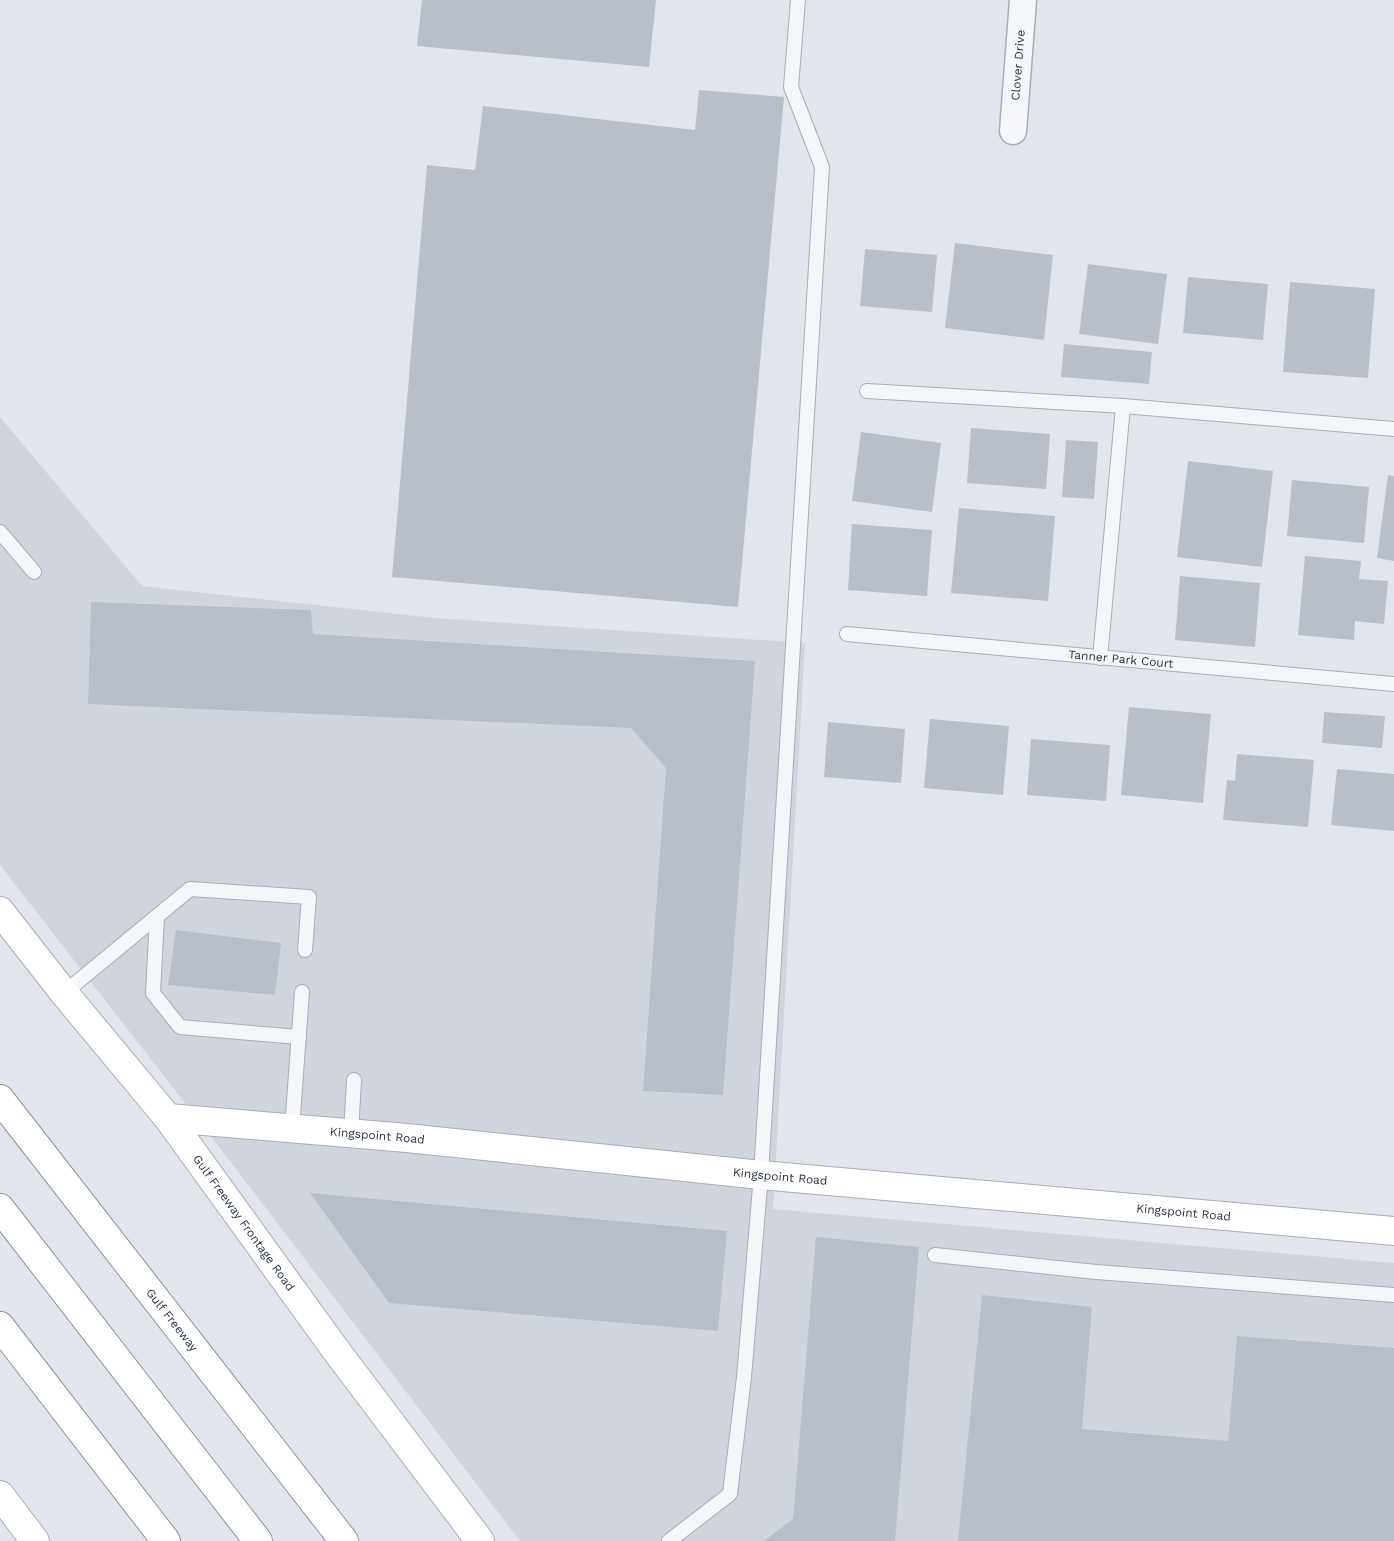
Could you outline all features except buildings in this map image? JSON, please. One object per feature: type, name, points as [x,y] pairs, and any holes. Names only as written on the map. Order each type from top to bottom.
[{"type":"main road","name":"Gulf Freeway Frontage Road","points":[[0,911],[64,993],[168,1118],[335,1349],[480,1541]]},
{"type":"main road","name":"Gulf Freeway","points":[[0,1099],[344,1541]]},
{"type":"main road","name":"Kingspoint Road","points":[[168,1118],[351,1134],[761,1175],[1394,1231]]},
{"type":"main road","points":[[0,1208],[258,1541]]},
{"type":"main road","points":[[0,1326],[166,1541]]},
{"type":"main road","points":[[0,1495],[35,1541]]},
{"type":"street","name":"Clover Drive","points":[[1013,131],[1023,0]]},
{"type":"lane","points":[[669,1541],[730,1494],[744,1377],[761,1175],[822,167],[791,88],[798,0]]},
{"type":"lane","points":[[867,392],[1123,406],[1394,429]]},
{"type":"lane","points":[[1100,658],[1123,406]]},
{"type":"lane","points":[[0,532],[34,572]]},
{"type":"lane","name":"Tanner Park Court","points":[[848,634],[1394,684]]},
{"type":"lane","points":[[64,993],[190,889],[309,897],[305,950]]},
{"type":"lane","points":[[157,917],[153,993],[180,1027],[299,1037]]},
{"type":"lane","points":[[292,1129],[302,992]]},
{"type":"lane","points":[[351,1134],[354,1080]]},
{"type":"lane","points":[[935,1256],[1096,1272],[1394,1294]]},
{"type":"shaded area","points":[[0,417],[142,586],[435,618],[805,643],[773,1209],[1394,1263],[1394,1541],[520,1541],[223,1152],[0,865]]}]
